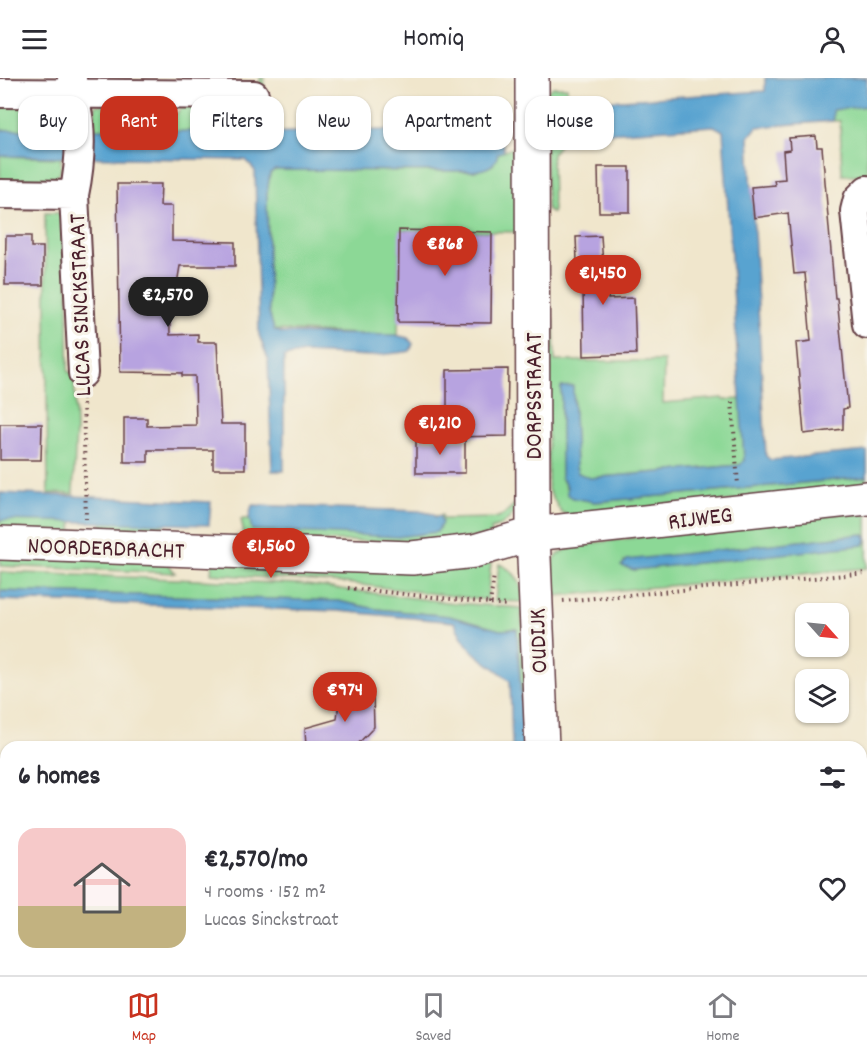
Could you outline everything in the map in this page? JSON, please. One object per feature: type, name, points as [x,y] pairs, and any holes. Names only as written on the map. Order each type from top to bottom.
[{"type":"street","name":"DORPSSTRAAT","points":[[532,78],[533,534]]},
{"type":"street","points":[[0,93],[72,86],[254,95]]},
{"type":"street","name":"LUCAS SINCKSTRAAT","points":[[72,86],[79,123],[80,166],[74,195],[82,373]]},
{"type":"street","points":[[867,190],[858,199],[855,211],[867,324]]},
{"type":"street","points":[[0,194],[74,195]]},
{"type":"street","name":"RIJWEG","points":[[533,534],[867,498]]},
{"type":"street","name":"NOORDERDRACHT","points":[[0,543],[412,558],[474,551],[533,534]]},
{"type":"street","name":"OUDIJK","points":[[533,534],[542,741]]},
{"type":"path","name":"LUCAS SINCKSTRAAT","points":[[82,373],[86,523]]},
{"type":"path","points":[[732,402],[738,490]]},
{"type":"path","points":[[536,604],[867,573]]},
{"type":"green space","points":[[260,78],[264,78],[264,96],[259,96]]},
{"type":"green space","points":[[553,87],[567,87],[567,96],[545,96],[545,93]]},
{"type":"green space","points":[[6,104],[18,104],[18,130],[0,130],[0,111]]},
{"type":"green space","points":[[96,105],[100,105],[100,129],[93,129]]},
{"type":"green space","points":[[183,106],[190,106],[190,131],[178,131],[178,112]]},
{"type":"green space","points":[[867,106],[867,175],[842,175],[840,121],[833,121],[832,110]]},
{"type":"green space","points":[[519,146],[519,232],[400,230],[398,336],[274,330],[269,312],[267,194],[270,173],[275,170],[474,171],[493,165],[497,153],[513,150]]},
{"type":"green space","points":[[546,150],[555,150],[552,154],[553,213],[547,210]]},
{"type":"green space","points":[[0,156],[61,158],[61,169],[54,185],[8,185],[0,177]]},
{"type":"green space","points":[[45,213],[60,213],[64,222],[66,240],[68,372],[74,373],[76,429],[73,494],[48,493]]},
{"type":"green space","points":[[554,320],[555,361],[664,361],[663,403],[722,398],[723,400],[742,399],[744,460],[741,465],[589,478],[578,473],[576,467],[573,387],[561,387],[561,477],[569,494],[595,502],[867,477],[867,487],[570,517],[561,512],[548,490],[548,349],[551,349],[551,329],[548,329],[548,324]]},
{"type":"green space","points":[[518,501],[509,519],[491,529],[492,535],[440,542],[245,540],[241,519],[250,519],[253,530],[419,535],[440,516],[435,516],[442,515],[443,519],[495,518],[503,515]]},
{"type":"green space","points":[[867,510],[867,538],[867,568],[555,596],[549,594],[550,571],[554,560],[562,552],[576,546],[685,530]],"holes":[[[863,534],[867,538],[864,544],[634,570],[624,561]]]},
{"type":"green space","points":[[0,520],[72,520],[72,532],[0,530]]},
{"type":"green space","points":[[100,521],[164,523],[164,537],[103,532]]},
{"type":"green space","points":[[0,555],[167,562],[175,573],[0,566]]},
{"type":"green space","points":[[212,563],[491,563],[487,600],[345,583],[211,574]]},
{"type":"green space","points":[[499,564],[514,574],[526,602],[495,601]]},
{"type":"green space","points":[[0,572],[299,584],[455,603],[521,608],[533,741],[525,741],[517,629],[500,630],[449,616],[376,609],[338,601],[0,591]]},
{"type":"water","points":[[765,78],[867,78],[867,106],[833,110],[833,121],[757,127],[749,137],[766,456],[771,460],[867,451],[867,477],[595,502],[573,498],[567,494],[567,487],[561,477],[561,387],[573,386],[576,467],[578,473],[590,478],[740,465],[744,460],[723,131],[714,126],[614,132],[614,100],[765,91]]},
{"type":"water","points":[[88,129],[100,129],[100,150],[178,150],[178,131],[190,131],[190,150],[284,150],[284,132],[296,132],[296,150],[371,150],[371,130],[383,130],[383,150],[504,151],[498,153],[490,166],[474,171],[275,170],[270,173],[267,194],[269,312],[274,330],[282,333],[395,335],[408,338],[413,344],[410,351],[371,356],[304,353],[284,357],[284,471],[272,471],[268,359],[259,335],[255,171],[246,160],[0,156],[0,130],[18,130],[18,150],[88,150]]},
{"type":"water","points":[[0,493],[211,502],[209,525],[0,520]]},
{"type":"water","points":[[252,505],[419,511],[433,514],[435,517],[440,516],[442,523],[437,532],[397,537],[252,530],[249,517]]},
{"type":"water","points":[[864,534],[867,538],[864,545],[634,570],[621,566],[627,560]]},
{"type":"water","points":[[0,591],[338,601],[376,609],[449,616],[500,630],[517,629],[524,741],[512,741],[510,681],[473,651],[460,635],[454,622],[338,611],[0,600]]},
{"type":"building","points":[[816,136],[817,147],[822,147],[835,298],[837,298],[848,408],[843,409],[843,429],[804,434],[796,343],[811,341],[805,273],[794,274],[788,213],[754,218],[751,187],[775,185],[774,180],[785,179],[783,151],[790,150],[789,138]]},
{"type":"building","points":[[598,167],[630,167],[630,212],[599,212]]},
{"type":"building","points":[[117,184],[161,184],[160,206],[172,206],[172,241],[235,242],[235,266],[180,266],[177,284],[169,284],[170,335],[198,334],[198,342],[217,342],[221,424],[245,424],[245,469],[213,469],[213,450],[148,450],[148,462],[124,462],[124,418],[147,418],[147,426],[196,425],[195,376],[182,376],[182,373],[120,372]]},
{"type":"building","points":[[399,230],[492,232],[491,323],[398,322]]},
{"type":"building","points":[[6,236],[31,236],[31,247],[43,247],[43,285],[5,285]]},
{"type":"building","points":[[601,236],[603,265],[607,264],[608,299],[634,298],[636,354],[584,356],[583,287],[581,261],[577,261],[576,237]]},
{"type":"building","points":[[508,369],[507,436],[447,437],[447,370]]},
{"type":"building","points":[[0,424],[42,424],[41,460],[0,460]]},
{"type":"building","points":[[416,440],[465,440],[465,473],[416,473]]},
{"type":"building","points":[[373,691],[374,727],[361,741],[306,741],[305,728],[337,719],[340,692]]}]
